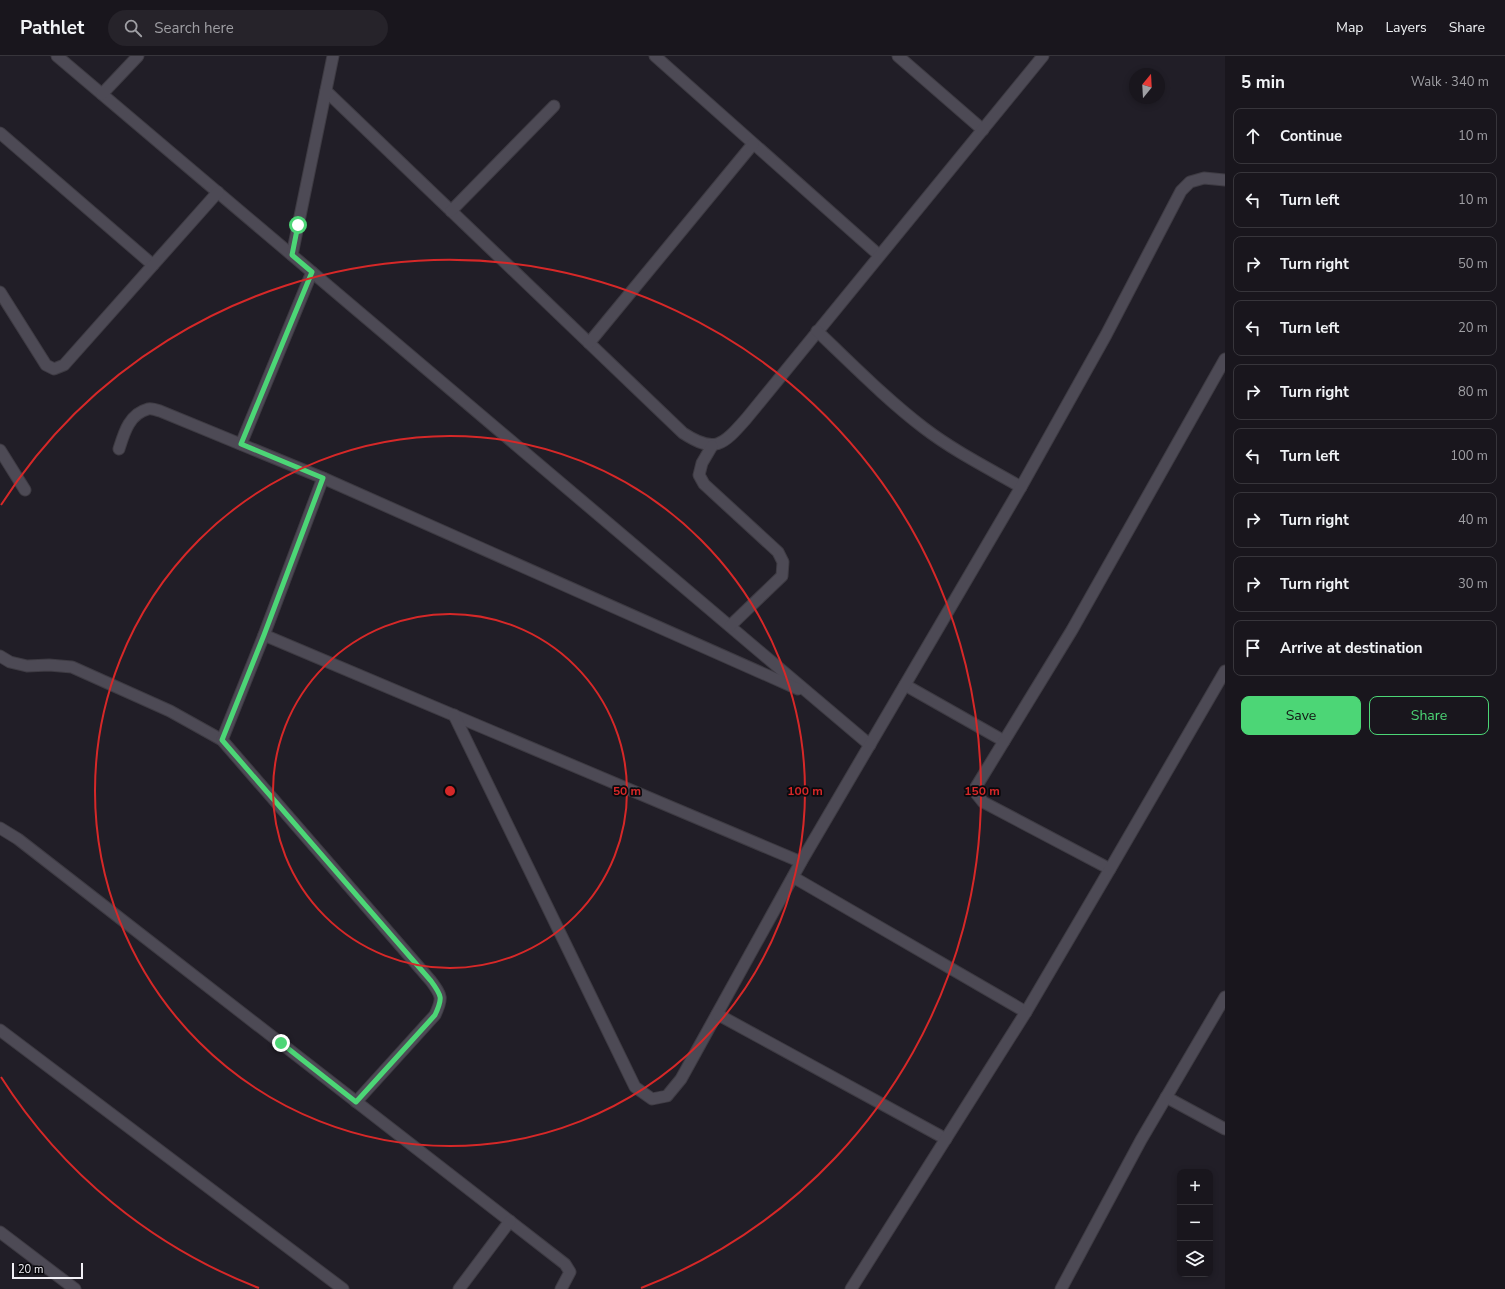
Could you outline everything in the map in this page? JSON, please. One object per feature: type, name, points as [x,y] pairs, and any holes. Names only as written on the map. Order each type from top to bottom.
[{"type":"street","points":[[57,56],[870,745]]},
{"type":"street","points":[[102,94],[138,56]]},
{"type":"street","points":[[292,255],[333,56]]},
{"type":"street","points":[[655,56],[878,255]]},
{"type":"street","points":[[898,56],[983,130]]},
{"type":"street","points":[[326,91],[684,434],[696,442],[712,446],[729,439],[878,255],[1043,56]]},
{"type":"street","points":[[452,211],[554,106]]},
{"type":"street","points":[[0,133],[153,265]]},
{"type":"street","points":[[589,343],[754,144]]},
{"type":"street","points":[[454,715],[635,1087],[652,1099],[667,1096],[681,1079],[801,862],[1021,487],[1106,335],[1181,191],[1190,182],[1204,178],[1225,180]]},
{"type":"street","points":[[1204,178],[1225,189]]},
{"type":"street","points":[[0,292],[46,365],[54,369],[64,365],[218,192]]},
{"type":"street","points":[[241,444],[312,272]]},
{"type":"street","points":[[817,331],[924,428],[946,444],[1021,487]]},
{"type":"street","points":[[1110,870],[983,802],[978,798],[975,792],[976,787],[1072,630],[1225,359]]},
{"type":"street","points":[[119,449],[126,428],[135,416],[148,409],[160,411],[323,478],[810,695]]},
{"type":"street","points":[[712,446],[702,463],[699,475],[704,484],[778,552],[784,562],[782,576],[730,626]]},
{"type":"street","points":[[0,450],[25,490]]},
{"type":"street","points":[[222,740],[264,635],[323,478]]},
{"type":"street","points":[[264,635],[801,862]]},
{"type":"street","points":[[0,656],[10,662],[27,666],[49,665],[72,667],[170,711],[222,740],[439,992],[441,1003],[435,1015],[356,1102]]},
{"type":"street","points":[[851,1289],[1026,1012],[1225,671]]},
{"type":"street","points":[[905,684],[1004,742]]},
{"type":"street","points":[[0,828],[25,844],[565,1264],[570,1272],[560,1289]]},
{"type":"street","points":[[793,878],[1026,1012]]},
{"type":"street","points":[[1061,1289],[1141,1140],[1225,997]]},
{"type":"street","points":[[717,1014],[946,1138]]},
{"type":"street","points":[[0,1030],[343,1289]]},
{"type":"street","points":[[1166,1097],[1225,1130]]},
{"type":"street","points":[[459,1289],[510,1221]]},
{"type":"street","points":[[0,1232],[75,1289]]},
{"type":"route","points":[[281,1043],[356,1102],[435,1015],[441,1003],[439,992],[431,981],[222,740],[264,635],[323,478],[241,444],[312,272],[292,255],[298,225]]}]
